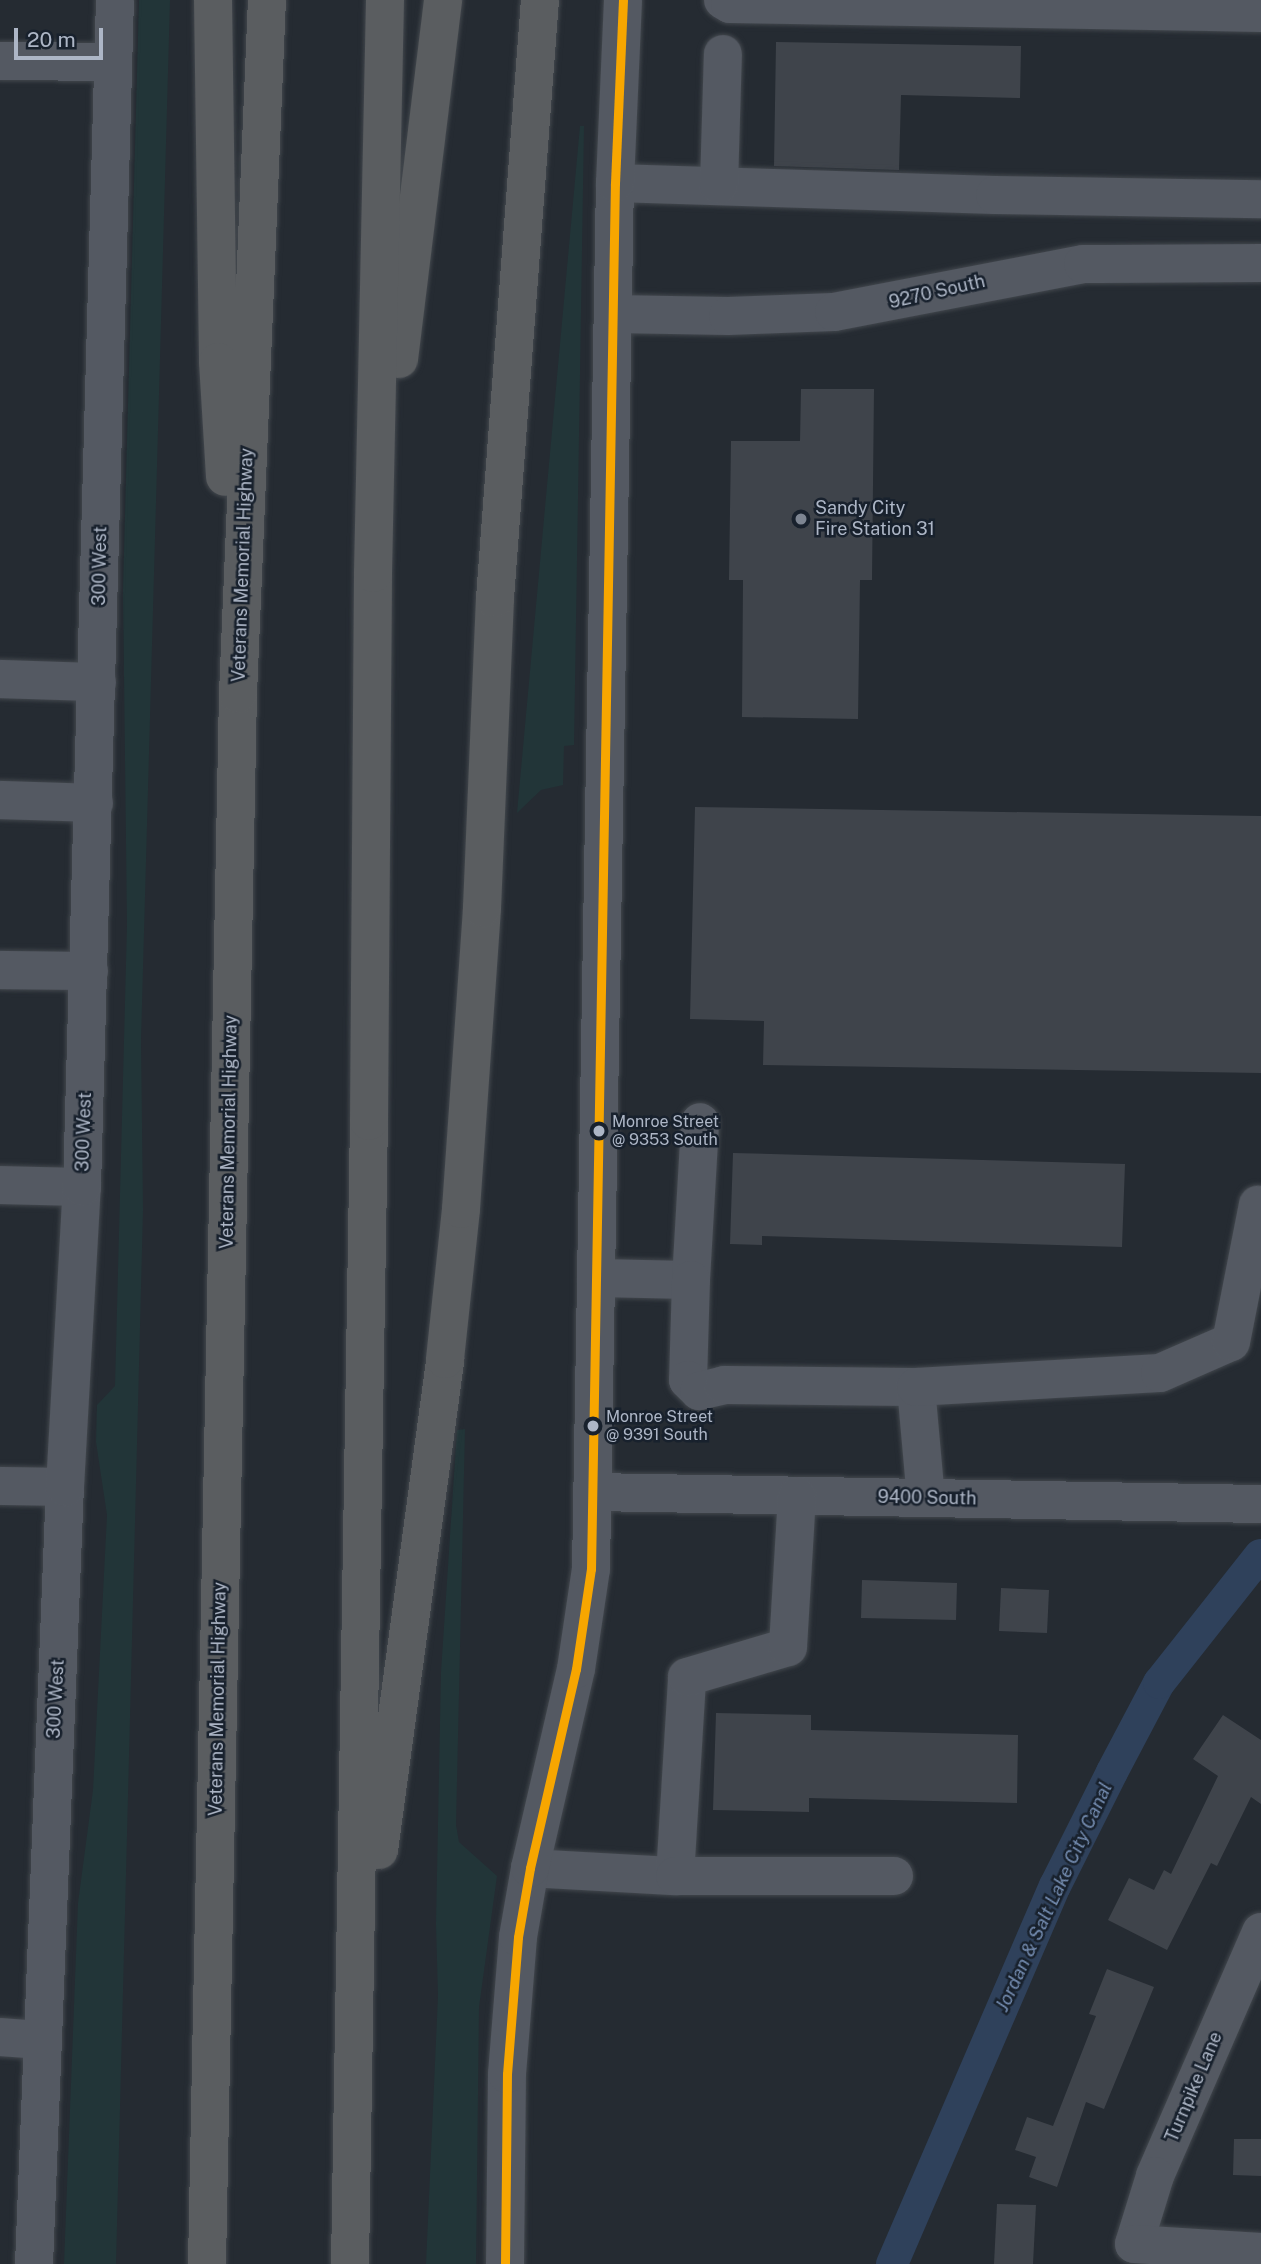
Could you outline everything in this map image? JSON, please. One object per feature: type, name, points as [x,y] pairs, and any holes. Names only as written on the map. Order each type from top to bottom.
[{"type":"highway","points":[[213,0],[218,362],[238,694]]},
{"type":"highway","name":"Veterans Memorial Highway","points":[[207,2264],[238,694],[267,0]]},
{"type":"highway","points":[[350,2264],[369,1121],[373,573],[385,0]]},
{"type":"highway","points":[[373,573],[443,0]]},
{"type":"highway","points":[[353,2173],[381,1829],[445,1359],[462,1196],[481,922],[495,598],[540,0]]},
{"type":"street","name":"300 West","points":[[34,2264],[40,2040],[65,1487],[82,1187],[114,0]]},
{"type":"street","points":[[505,2264],[510,2007],[530,1868],[576,1669],[591,1569],[615,183],[623,0]]},
{"type":"street","points":[[723,0],[730,4],[952,4],[1261,13],[1261,0]]},
{"type":"street","points":[[719,185],[723,54]]},
{"type":"street","points":[[0,61],[113,62]]},
{"type":"street","points":[[615,183],[995,195],[1261,199]]},
{"type":"street","name":"9270 South","points":[[613,314],[728,316],[834,312],[1037,270],[1083,264],[1261,263]]},
{"type":"street","points":[[0,679],[97,682]]},
{"type":"street","points":[[0,800],[94,803]]},
{"type":"street","points":[[0,970],[89,971]]},
{"type":"street","points":[[700,1122],[688,1380],[699,1391],[724,1385],[916,1387],[1160,1373],[1231,1342],[1258,1205]]},
{"type":"street","points":[[0,1185],[82,1187]]},
{"type":"street","points":[[596,1278],[691,1280]]},
{"type":"street","points":[[916,1387],[926,1498]]},
{"type":"street","points":[[0,1486],[65,1487]]},
{"type":"street","name":"9400 South","points":[[593,1492],[1261,1504]]},
{"type":"street","points":[[675,1876],[687,1677],[788,1647],[797,1496]]},
{"type":"street","points":[[530,1868],[675,1876],[894,1876]]},
{"type":"street","name":"Turnpike Lane","points":[[1261,1931],[1155,2175],[1134,2244],[1261,2252]]},
{"type":"street","points":[[0,2037],[40,2040]]},
{"type":"green space","points":[[139,0],[170,0],[141,1040],[143,1210],[116,2264],[64,2264],[78,1903],[93,1790],[107,1515],[96,1442],[97,1405],[115,1386],[127,925],[123,590]]},
{"type":"green space","points":[[580,126],[584,126],[574,745],[564,746],[563,785],[541,790],[517,813]]},
{"type":"green space","points":[[465,1429],[456,1825],[459,1842],[497,1876],[479,2007],[476,2264],[426,2264],[438,1996],[436,1924],[441,1672],[457,1430]]},
{"type":"building","points":[[776,42],[1021,46],[1020,98],[901,95],[899,170],[774,166]]},
{"type":"building","name":"Sandy City Fire Station 31","points":[[801,389],[874,389],[872,580],[860,580],[858,719],[742,717],[743,580],[729,580],[731,441],[800,441]]},
{"type":"building","points":[[695,807],[1261,816],[1261,1073],[763,1065],[764,1021],[690,1019]]},
{"type":"building","points":[[733,1153],[1125,1164],[1122,1247],[762,1236],[762,1245],[730,1244]]},
{"type":"building","points":[[862,1580],[957,1583],[956,1620],[861,1618]]},
{"type":"building","points":[[1001,1588],[1049,1590],[1047,1633],[999,1631]]},
{"type":"building","points":[[716,1713],[811,1715],[811,1730],[1018,1735],[1017,1803],[809,1798],[809,1812],[713,1810]]},
{"type":"building","points":[[1223,1715],[1261,1740],[1261,1804],[1251,1797],[1217,1866],[1211,1863],[1167,1950],[1108,1920],[1129,1878],[1154,1890],[1164,1870],[1171,1874],[1218,1776],[1193,1759]]},
{"type":"building","points":[[1107,1969],[1154,1987],[1104,2109],[1086,2102],[1057,2187],[1029,2177],[1036,2157],[1015,2150],[1027,2117],[1053,2126],[1096,2016],[1089,2014]]},
{"type":"building","points":[[1234,2139],[1261,2139],[1261,2176],[1233,2175]]},
{"type":"building","points":[[997,2204],[1036,2205],[1033,2264],[994,2264]]},
{"type":"waterway","name":"Jordan & Salt Lake City Canal","points":[[892,2264],[1055,1886],[1112,1772],[1159,1683],[1260,1555]]},
{"type":"transit line","points":[[505,2264],[507,2074],[518,1937],[530,1868],[576,1669],[591,1569],[615,183],[623,0]]},
{"type":"place","name":"Sandy City Fire Station 31","points":[[801,519]]},
{"type":"place","name":"Monroe Street @ 9353 South","points":[[599,1131]]},
{"type":"place","name":"Monroe Street @ 9391 South","points":[[593,1426]]}]
